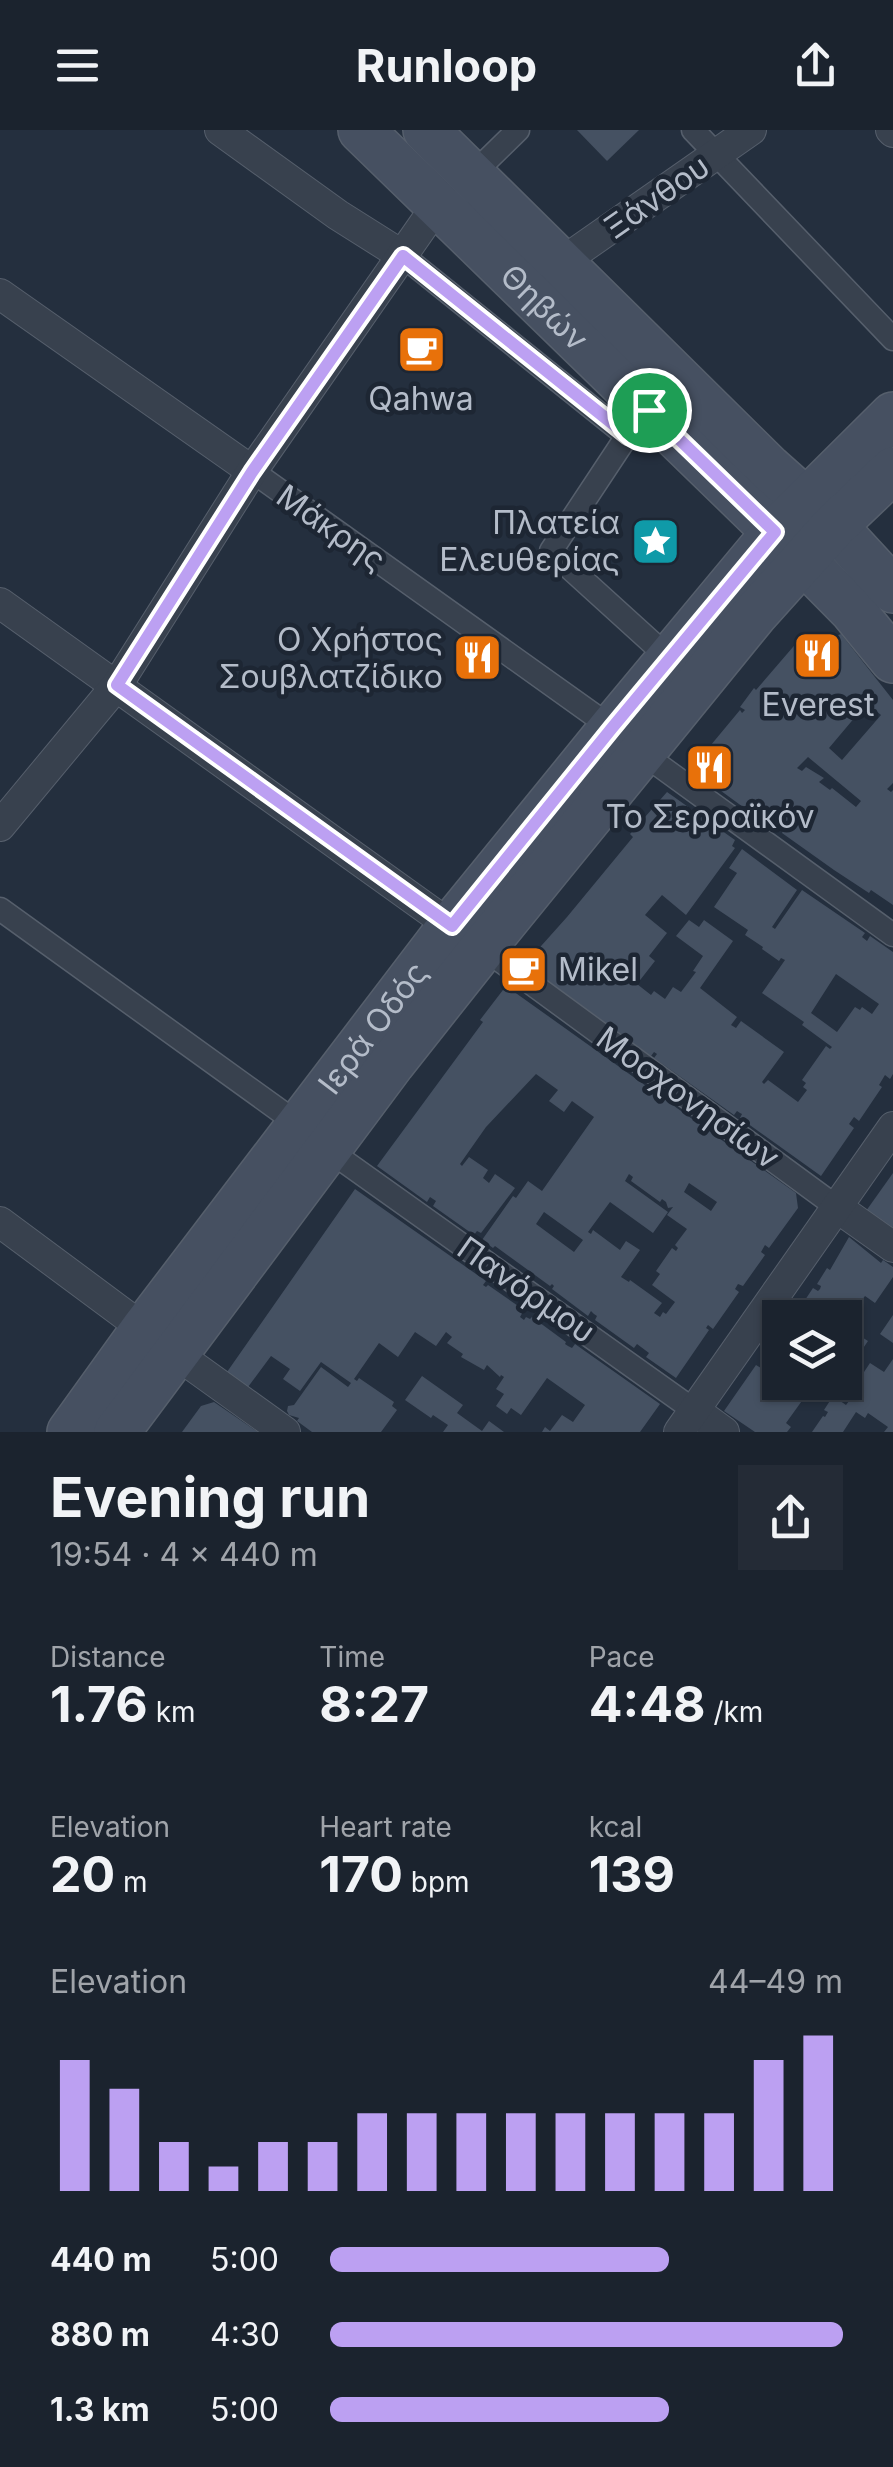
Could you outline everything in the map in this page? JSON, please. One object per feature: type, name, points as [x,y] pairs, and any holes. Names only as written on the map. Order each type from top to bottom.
[{"type":"main road","name":"Θηβών","points":[[361,130],[438,204],[638,423],[789,547],[853,611],[893,660]]},
{"type":"main road","name":"Θηβών","points":[[426,130],[769,468],[820,513],[893,590]]},
{"type":"main road","name":"Ιερά Οδός","points":[[627,740],[670,659],[789,547],[820,513],[893,415]]},
{"type":"main road","name":"Ιερά Οδός","points":[[820,513],[893,470]]},
{"type":"main road","name":"Ιερά Οδός","points":[[70,1432],[160,1341],[467,937],[627,740],[754,614],[789,547]]},
{"type":"main road","name":"Ιερά Οδός","points":[[116,1432],[160,1341]]},
{"type":"street","points":[[220,130],[638,423],[551,551],[670,659]]},
{"type":"street","points":[[472,175],[518,130]]},
{"type":"street","points":[[692,130],[893,339]]},
{"type":"street","name":"Ξάνθου","points":[[562,262],[751,130]]},
{"type":"street","points":[[0,826],[117,685],[252,472],[438,204]]},
{"type":"street","name":"Μάκρης","points":[[0,294],[627,740],[893,935]]},
{"type":"street","points":[[0,603],[467,937]]},
{"type":"street","name":"Πανόρμου","points":[[0,909],[314,1137],[687,1421],[724,1432]]},
{"type":"street","name":"Μοσχονησίων","points":[[467,937],[893,1247]]},
{"type":"street","points":[[687,1421],[893,1127]]},
{"type":"street","points":[[0,1222],[286,1432]]},
{"type":"building","points":[[577,130],[639,130],[607,161]]},
{"type":"building","points":[[841,634],[893,700],[893,783],[887,789],[893,790],[893,905],[834,870],[778,830],[759,810],[754,815],[691,769],[740,710],[745,710],[740,707],[754,688],[799,640],[811,653],[823,641]],"holes":[[[867,703],[881,715],[842,760],[829,748]],[[808,757],[861,801],[856,807],[819,782],[824,778],[806,767],[802,771],[797,768]]]},
{"type":"building","points":[[667,792],[735,840],[735,848],[686,915],[662,895],[645,915],[667,933],[649,956],[655,961],[637,984],[651,995],[654,991],[665,999],[673,987],[681,992],[703,956],[676,936],[689,920],[699,927],[704,920],[733,941],[700,988],[737,1017],[731,1025],[736,1028],[741,1021],[784,1052],[762,1082],[768,1080],[798,1102],[807,1090],[802,1080],[826,1046],[832,1047],[762,993],[785,960],[779,961],[762,949],[745,935],[748,930],[714,907],[737,873],[729,868],[742,849],[797,890],[772,927],[775,929],[802,890],[865,933],[862,937],[867,941],[870,936],[893,952],[893,1074],[890,1079],[885,1075],[879,1085],[882,1087],[859,1121],[854,1117],[849,1124],[854,1128],[821,1176],[740,1118],[742,1114],[737,1111],[734,1115],[654,1058],[657,1054],[651,1056],[525,964],[633,837],[630,834]],"holes":[[[836,974],[879,1004],[872,1014],[855,1007],[837,1032],[811,1013]]]},
{"type":"building","points":[[506,986],[796,1193],[798,1208],[769,1248],[765,1245],[761,1252],[765,1255],[743,1286],[738,1284],[735,1289],[739,1292],[713,1329],[708,1325],[709,1330],[676,1378],[646,1357],[649,1353],[637,1344],[634,1348],[595,1320],[597,1316],[591,1311],[588,1316],[552,1289],[552,1284],[482,1240],[528,1181],[542,1191],[594,1117],[572,1101],[564,1112],[549,1101],[558,1090],[536,1074],[486,1127],[460,1164],[469,1157],[488,1170],[483,1178],[489,1183],[495,1174],[515,1188],[481,1233],[477,1231],[474,1235],[433,1206],[436,1201],[430,1197],[427,1202],[377,1166],[483,1022],[480,1020]],"holes":[[[629,1174],[633,1177],[631,1181],[660,1202],[662,1199],[668,1208],[673,1207],[667,1215],[687,1229],[675,1245],[676,1251],[672,1248],[656,1271],[660,1274],[652,1285],[675,1302],[660,1317],[654,1313],[662,1303],[621,1277],[640,1250],[626,1241],[620,1250],[593,1230],[588,1232],[610,1202],[653,1233],[668,1212],[625,1181]],[[689,1183],[717,1202],[711,1211],[684,1192]],[[544,1212],[583,1240],[574,1252],[536,1224]]]},
{"type":"building","points":[[893,1173],[893,1230],[866,1211]]},
{"type":"building","points":[[355,1189],[486,1281],[483,1285],[524,1310],[520,1317],[524,1320],[532,1317],[565,1344],[572,1348],[575,1344],[660,1404],[640,1432],[542,1432],[545,1427],[550,1431],[562,1415],[573,1422],[585,1405],[547,1378],[521,1415],[511,1408],[507,1414],[496,1406],[504,1394],[496,1389],[504,1377],[487,1365],[484,1370],[461,1357],[463,1354],[447,1343],[452,1337],[446,1332],[436,1346],[415,1332],[398,1357],[379,1343],[354,1379],[359,1378],[394,1402],[392,1406],[397,1410],[381,1432],[312,1432],[297,1421],[299,1418],[289,1415],[288,1406],[294,1405],[321,1367],[348,1387],[351,1383],[321,1362],[300,1391],[283,1379],[290,1369],[271,1356],[248,1387],[227,1372]]},
{"type":"building","points":[[849,1237],[881,1263],[883,1260],[893,1267],[893,1277],[875,1303],[865,1296],[862,1300],[805,1300],[813,1288],[820,1289],[817,1284],[827,1268],[830,1270]]},
{"type":"building","points":[[893,1315],[893,1343],[880,1334]]},
{"type":"building","points":[[893,1359],[893,1432],[884,1432],[888,1427],[868,1413],[865,1418],[856,1412],[843,1432],[812,1432],[828,1412],[824,1410],[830,1400],[846,1405],[850,1400],[862,1400],[862,1375],[870,1363],[884,1372]]},
{"type":"building","points":[[756,1365],[761,1368],[762,1400],[803,1400],[786,1423],[791,1427],[787,1432],[755,1432],[724,1411]]},
{"type":"building","points":[[422,1376],[463,1405],[457,1413],[482,1431],[489,1421],[504,1432],[443,1432],[448,1425],[405,1400]]},
{"type":"building","points":[[214,1402],[258,1432],[182,1432],[201,1406]]},
{"type":"place","name":"Qahwa","points":[[421,349]]},
{"type":"place","name":"Πλατεία Ελευθερίας","points":[[655,541]]},
{"type":"place","name":"Everest","points":[[818,655]]},
{"type":"place","name":"Ο Χρήστος Σουβλατζίδικο","points":[[478,658]]},
{"type":"place","name":"Το Σερραϊκόν","points":[[710,767]]},
{"type":"place","name":"Mikel","points":[[523,970]]},
{"type":"route","points":[[403,256],[628,436],[649,410],[775,532],[452,926],[117,685],[252,472],[403,256]]}]
